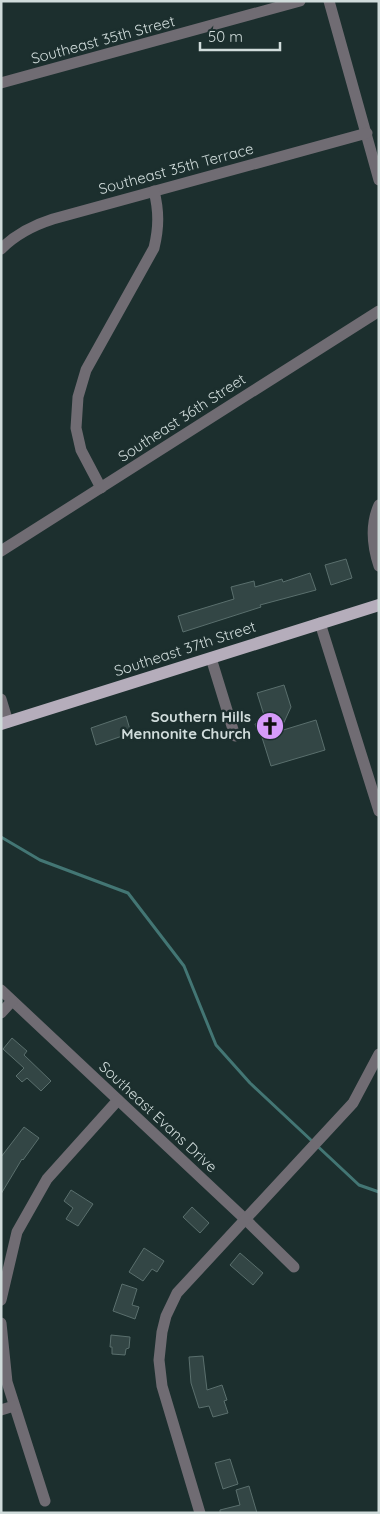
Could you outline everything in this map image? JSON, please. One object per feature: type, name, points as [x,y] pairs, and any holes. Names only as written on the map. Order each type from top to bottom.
[{"type":"main road","name":"Southeast 37th Street","points":[[4,723],[379,605]]},
{"type":"street","name":"Southeast 35th Street","points":[[1,83],[300,1]]},
{"type":"street","points":[[329,1],[379,180]]},
{"type":"street","name":"Southeast 35th Terrace","points":[[1,250],[17,236],[41,223],[366,132]]},
{"type":"street","points":[[101,488],[80,450],[76,428],[78,397],[86,370],[154,248],[159,219],[154,191]]},
{"type":"street","name":"Southeast 36th Street","points":[[1,551],[379,310]]},
{"type":"street","points":[[379,504],[372,532],[373,547],[379,566]]},
{"type":"street","points":[[320,623],[379,811]]},
{"type":"street","points":[[211,658],[235,736]]},
{"type":"street","points":[[1,699],[4,723]]},
{"type":"street","name":"Southeast Evans Drive","points":[[1,990],[294,1267]]},
{"type":"street","points":[[1,1013],[12,1001]]},
{"type":"street","points":[[200,1513],[162,1386],[159,1360],[166,1316],[177,1293],[189,1279],[353,1103],[379,1054]]},
{"type":"street","points":[[1,1300],[17,1232],[46,1179],[118,1100]]},
{"type":"street","points":[[1,1322],[7,1382],[45,1501]]},
{"type":"street","points":[[1,1410],[14,1406]]},
{"type":"building","points":[[346,559],[352,578],[331,585],[325,565]]},
{"type":"building","points":[[310,573],[316,590],[260,605],[261,607],[183,632],[178,616],[234,599],[231,587],[254,581],[255,587],[282,579],[283,582]]},
{"type":"building","name":"Southern Hills Mennonite Church","points":[[284,685],[291,707],[280,731],[316,720],[325,750],[271,766],[260,731],[258,732],[255,724],[263,721],[261,716],[264,715],[257,693]]},
{"type":"building","points":[[126,716],[131,733],[96,745],[91,728]]},
{"type":"building","points":[[12,1038],[27,1051],[24,1055],[51,1081],[41,1091],[27,1078],[22,1082],[16,1076],[24,1068],[3,1049]]},
{"type":"building","points":[[24,1127],[39,1138],[22,1159],[1,1194],[1,1157]]},
{"type":"building","points":[[71,1190],[93,1204],[78,1226],[66,1219],[73,1208],[64,1201]]},
{"type":"building","points":[[192,1207],[209,1223],[200,1233],[183,1217]]},
{"type":"building","points":[[144,1248],[164,1261],[157,1272],[152,1269],[143,1281],[129,1272]]},
{"type":"building","points":[[240,1253],[263,1273],[253,1285],[230,1265]]},
{"type":"building","points":[[122,1284],[137,1289],[132,1305],[139,1307],[135,1319],[113,1311]]},
{"type":"building","points":[[111,1335],[130,1337],[129,1348],[126,1349],[125,1355],[112,1354],[112,1347],[110,1347]]},
{"type":"building","points":[[203,1356],[207,1390],[222,1385],[227,1400],[224,1401],[228,1413],[213,1417],[209,1406],[199,1408],[191,1383],[189,1357]]},
{"type":"building","points":[[230,1459],[238,1484],[223,1489],[215,1463]]},
{"type":"building","points":[[249,1486],[257,1513],[220,1513],[220,1510],[240,1505],[236,1490]]},
{"type":"waterway","points":[[1,837],[40,860],[128,893],[184,966],[216,1045],[250,1083],[359,1185],[379,1192]]},
{"type":"place","name":"Southern Hills Mennonite Church","points":[[270,726]]}]
